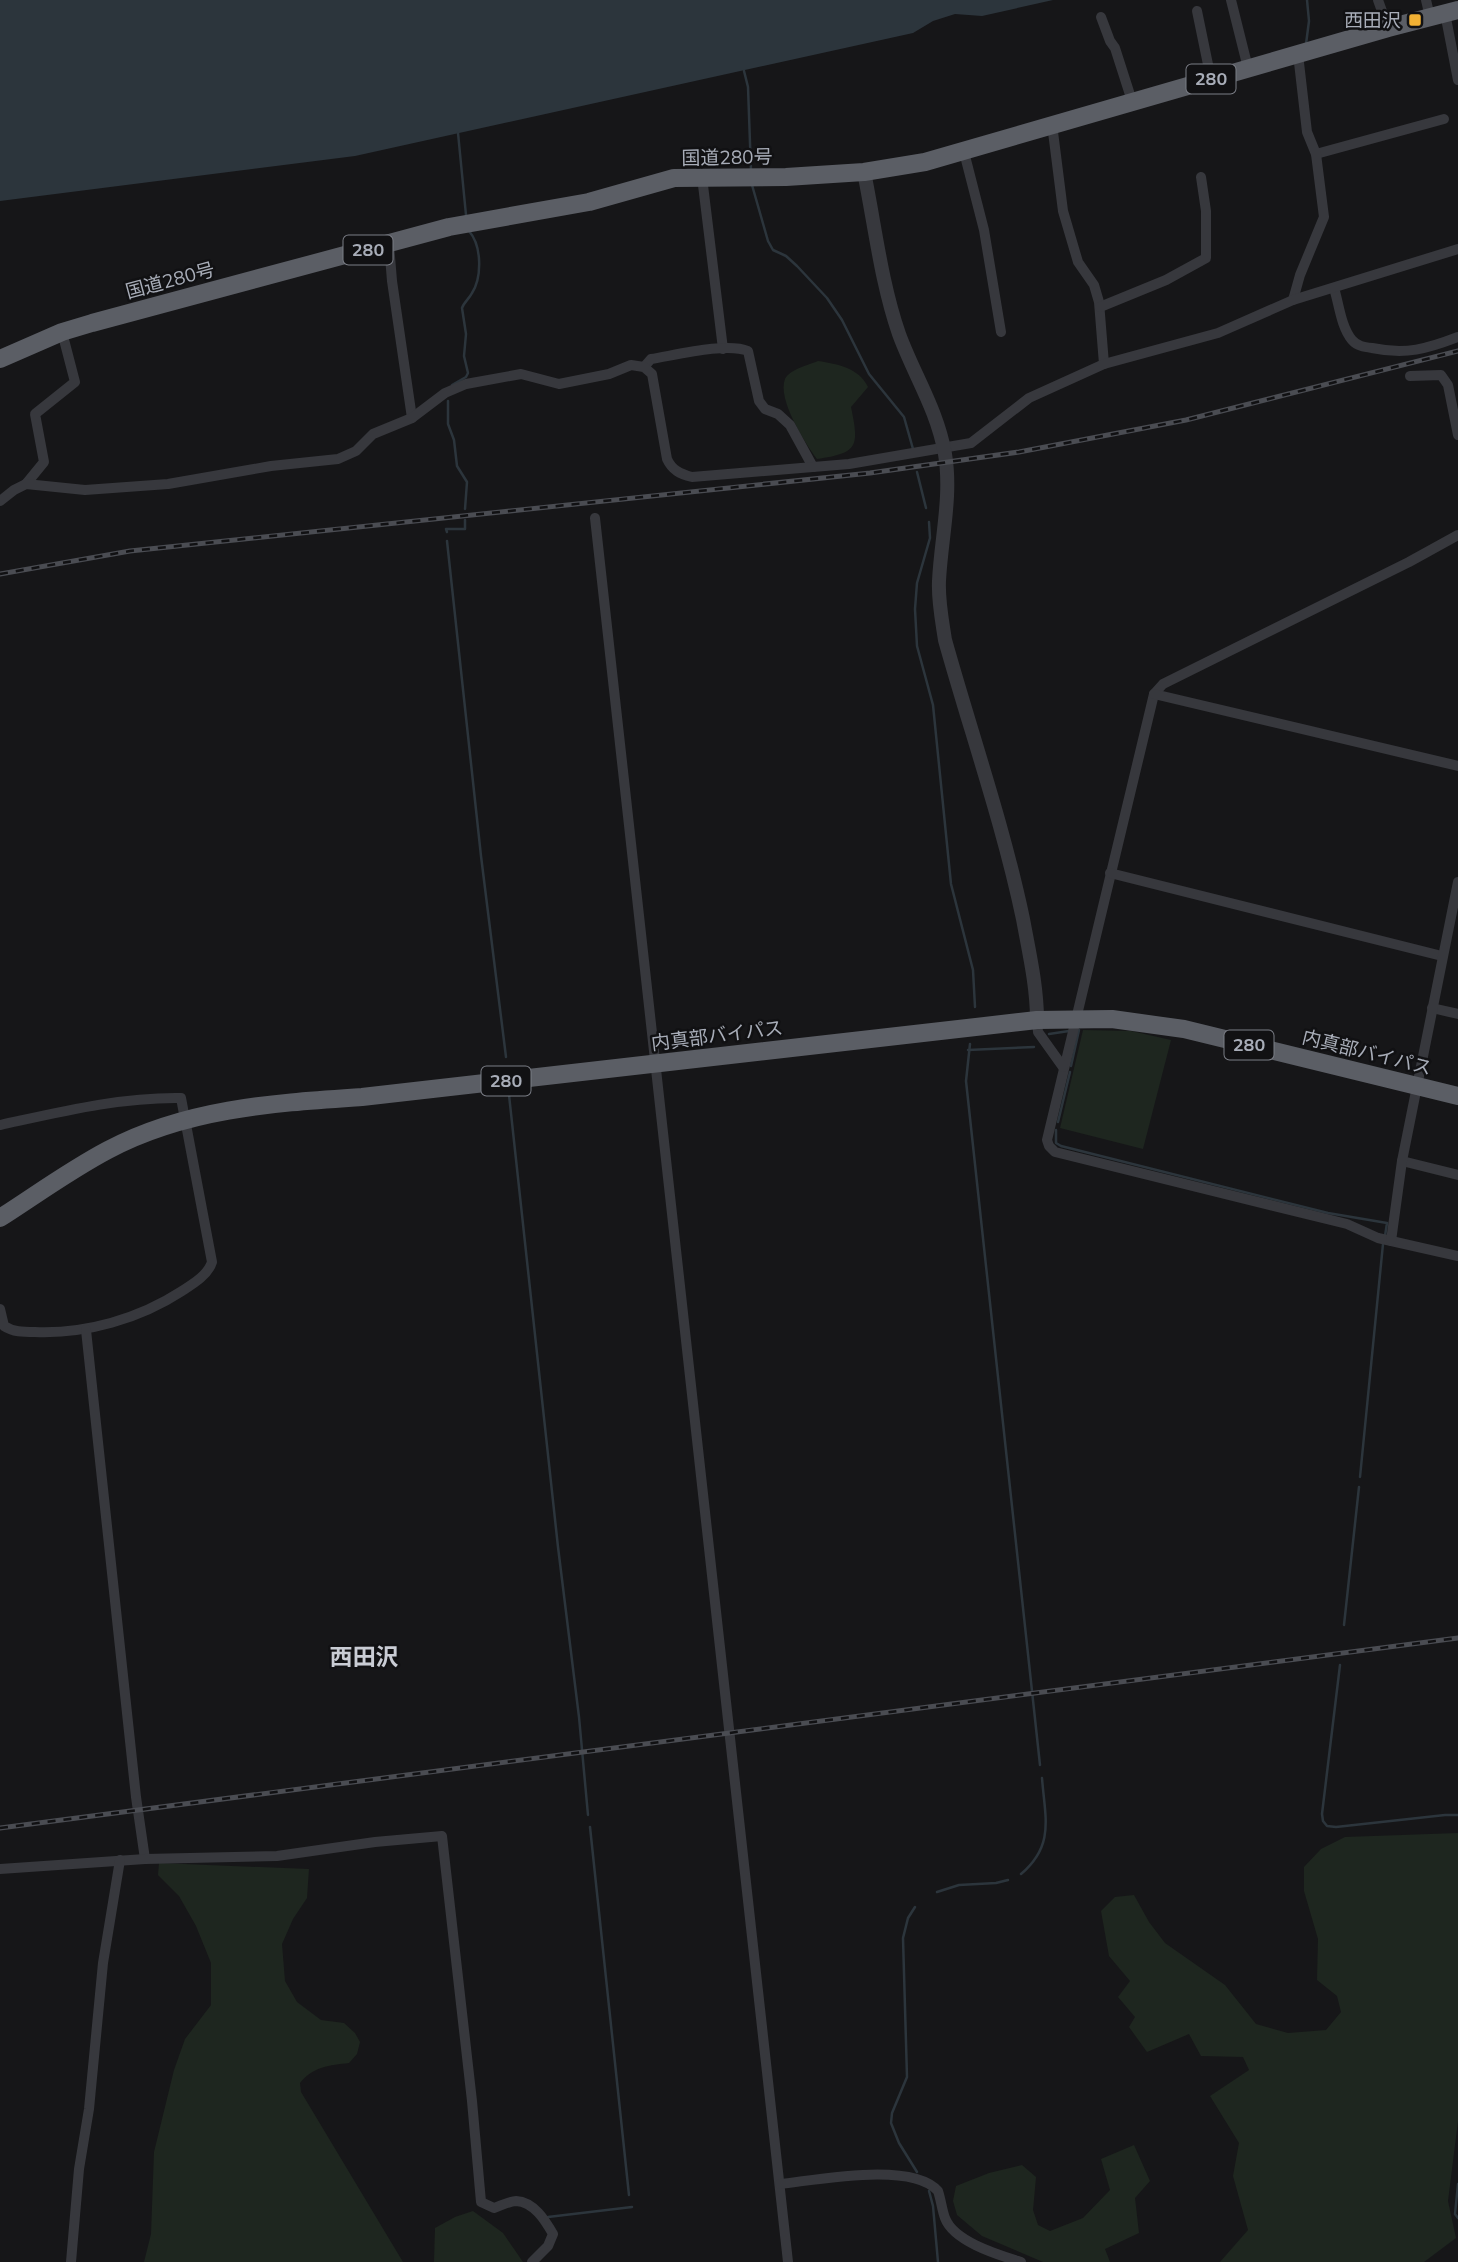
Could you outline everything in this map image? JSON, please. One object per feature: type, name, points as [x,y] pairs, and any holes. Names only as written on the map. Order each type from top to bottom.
[{"type":"highway","name":"国道280号","points":[[0,359],[62,332],[164,302],[449,228],[589,202],[674,178],[864,172],[925,162],[1388,28],[1440,10]]},
{"type":"highway","name":"内真部バイパス","points":[[0,1218],[110,1149],[186,1119],[219,1111],[1037,1020],[1112,1019],[1184,1029],[1458,1096]]},
{"type":"street","points":[[1231,0],[1248,68]]},
{"type":"street","points":[[1378,0],[1388,28]]},
{"type":"street","points":[[1440,10],[1458,80]]},
{"type":"street","points":[[1197,11],[1211,79]]},
{"type":"street","points":[[1101,17],[1115,48],[1132,101]]},
{"type":"street","points":[[1293,300],[1300,275],[1324,218],[1316,154],[1307,132],[1298,54]]},
{"type":"street","points":[[1316,154],[1444,118]]},
{"type":"street","points":[[1052,124],[1063,211],[1077,262],[1094,285],[1100,307],[1104,364]]},
{"type":"street","points":[[964,152],[984,230],[1001,332]]},
{"type":"street","points":[[864,172],[888,299],[900,337],[929,397],[944,449],[947,490],[939,584],[945,640],[1015,881],[1031,959],[1038,1032],[1063,1067]]},
{"type":"street","points":[[702,177],[723,349]]},
{"type":"street","points":[[1100,307],[1166,280],[1206,258],[1206,211],[1201,177]]},
{"type":"street","points":[[389,244],[412,418]]},
{"type":"street","points":[[26,484],[85,490],[169,484],[271,466],[338,459],[356,452],[373,434],[412,418],[445,393],[466,384],[521,374],[559,384],[609,373],[631,365],[650,370],[655,383],[667,459],[670,466],[678,472],[692,477],[849,464],[944,449],[971,443],[1029,398],[1104,364],[1218,333],[1293,300],[1457,251]]},
{"type":"street","points":[[1334,288],[1346,327],[1351,339],[1358,346],[1393,352],[1410,351],[1428,349],[1458,337]]},
{"type":"street","points":[[0,500],[26,484],[44,462],[35,414],[39,408],[75,382],[62,332]]},
{"type":"street","points":[[645,367],[652,359],[723,349],[745,349],[748,351],[759,401],[765,409],[778,414],[790,425],[813,467]]},
{"type":"street","points":[[1410,376],[1441,375],[1448,385],[1455,405],[1458,435]]},
{"type":"street","points":[[595,517],[788,2262]]},
{"type":"street","points":[[1458,535],[1163,684],[1154,694],[1047,1140],[1055,1152],[1348,1224],[1366,1234],[1458,1256]]},
{"type":"street","points":[[1154,694],[1458,766]]},
{"type":"street","points":[[1110,873],[1442,956]]},
{"type":"street","points":[[1391,1241],[1402,1161],[1442,956],[1453,927],[1458,882]]},
{"type":"street","points":[[1432,1008],[1458,1014]]},
{"type":"street","points":[[0,1125],[62,1111],[149,1098],[181,1098],[211,1250],[210,1269],[160,1305],[86,1330],[18,1332],[4,1326],[0,1309]]},
{"type":"street","points":[[1402,1161],[1458,1175]]},
{"type":"street","points":[[86,1330],[134,1785],[145,1859]]},
{"type":"street","points":[[0,1869],[120,1860],[277,1856],[374,1842],[442,1836],[481,2202],[494,2208],[515,2201],[533,2207],[546,2221],[553,2234],[548,2246],[532,2262]]},
{"type":"street","points":[[71,2262],[103,1963],[120,1860]]},
{"type":"street","points":[[780,2184],[886,2173],[925,2183],[938,2191],[946,2221],[959,2234],[985,2250],[1021,2262]]},
{"type":"shaded area","points":[[0,0],[1053,0],[982,16],[955,14],[933,21],[913,33],[355,156],[0,201]]},
{"type":"shaded area","points":[[818,361],[853,371],[868,387],[851,407],[855,431],[853,445],[841,454],[817,459],[788,409],[784,388],[787,376]]},
{"type":"shaded area","points":[[1083,1030],[1131,1031],[1171,1040],[1143,1149],[1060,1128]]},
{"type":"shaded area","points":[[1458,1833],[1458,2121],[1448,2201],[1456,2238],[1424,2262],[1220,2262],[1248,2230],[1233,2176],[1239,2143],[1210,2096],[1249,2070],[1243,2057],[1201,2056],[1189,2034],[1147,2052],[1129,2027],[1135,2017],[1118,1997],[1130,1981],[1109,1956],[1101,1911],[1115,1897],[1134,1895],[1165,1943],[1225,1985],[1256,2024],[1288,2033],[1326,2030],[1341,2012],[1337,1996],[1317,1980],[1318,1939],[1304,1891],[1304,1867],[1321,1849],[1345,1837]]},
{"type":"shaded area","points":[[159,1863],[309,1869],[307,1898],[293,1919],[282,1944],[285,1981],[297,2002],[321,2020],[344,2023],[360,2042],[357,2054],[349,2063],[328,2066],[310,2073],[300,2083],[301,2092],[403,2262],[144,2262],[151,2234],[154,2152],[174,2070],[185,2039],[211,2005],[211,1963],[196,1926],[179,1896],[158,1875]]},
{"type":"shaded area","points":[[1134,2145],[1150,2181],[1135,2198],[1139,2233],[1105,2249],[1110,2262],[1043,2262],[982,2236],[957,2215],[953,2201],[956,2186],[989,2173],[1022,2165],[1036,2177],[1033,2210],[1038,2225],[1050,2231],[1083,2218],[1110,2190],[1101,2159]]},
{"type":"shaded area","points":[[473,2211],[503,2233],[523,2262],[434,2262],[435,2228]]},
{"type":"waterway","points":[[1306,44],[1309,21],[1307,0]]},
{"type":"waterway","points":[[744,71],[748,87],[751,171]]},
{"type":"waterway","points":[[458,133],[466,215]]},
{"type":"waterway","points":[[752,185],[773,250],[786,256],[827,298],[842,320],[869,374],[904,417],[913,449]]},
{"type":"waterway","points":[[452,385],[468,373],[464,356],[466,334],[462,308],[471,295],[479,270],[476,245],[469,231]]},
{"type":"waterway","points":[[448,401],[448,424],[454,440],[457,466],[467,482],[465,509]]},
{"type":"waterway","points":[[917,472],[926,508]]},
{"type":"waterway","points":[[447,532],[446,529],[465,529],[465,520]]},
{"type":"waterway","points":[[929,522],[930,538],[917,583],[917,646],[933,705],[951,884],[973,970],[975,1007]]},
{"type":"waterway","points":[[447,541],[506,1057]]},
{"type":"waterway","points":[[1071,1066],[1079,1030]]},
{"type":"waterway","points":[[1049,1034],[1069,1031]]},
{"type":"waterway","points":[[970,1044],[966,1081],[1040,1765]]},
{"type":"waterway","points":[[968,1050],[1034,1047]]},
{"type":"waterway","points":[[1058,1122],[1070,1072]]},
{"type":"waterway","points":[[509,1095],[588,1815]]},
{"type":"waterway","points":[[1056,1130],[1056,1143],[1061,1146],[1328,1213],[1387,1223],[1385,1236]]},
{"type":"waterway","points":[[1360,1477],[1383,1244]]},
{"type":"waterway","points":[[1344,1625],[1359,1487]]},
{"type":"waterway","points":[[1340,1665],[1323,1821],[1327,1826],[1336,1827],[1458,1815]]},
{"type":"waterway","points":[[1021,1874],[1032,1863],[1043,1841],[1046,1818],[1042,1778]]},
{"type":"waterway","points":[[590,1827],[629,2195]]},
{"type":"waterway","points":[[937,1892],[959,1885],[1008,1880]]},
{"type":"waterway","points":[[915,1907],[908,1918],[903,1938],[907,2077],[892,2113],[891,2123],[899,2143],[917,2172]]},
{"type":"waterway","points":[[1458,2184],[1455,2214],[1458,2218]]},
{"type":"waterway","points":[[929,2191],[938,2262]]},
{"type":"waterway","points":[[548,2217],[632,2207]]},
{"type":"railway","points":[[0,574],[130,551],[870,473],[1019,452],[1186,420],[1458,351]]},
{"type":"railway","points":[[0,1828],[1458,1638]]},
{"type":"place","name":"西田沢","points":[[1415,20]]},
{"type":"district","name":"西田沢","points":[[364,1657]]}]
